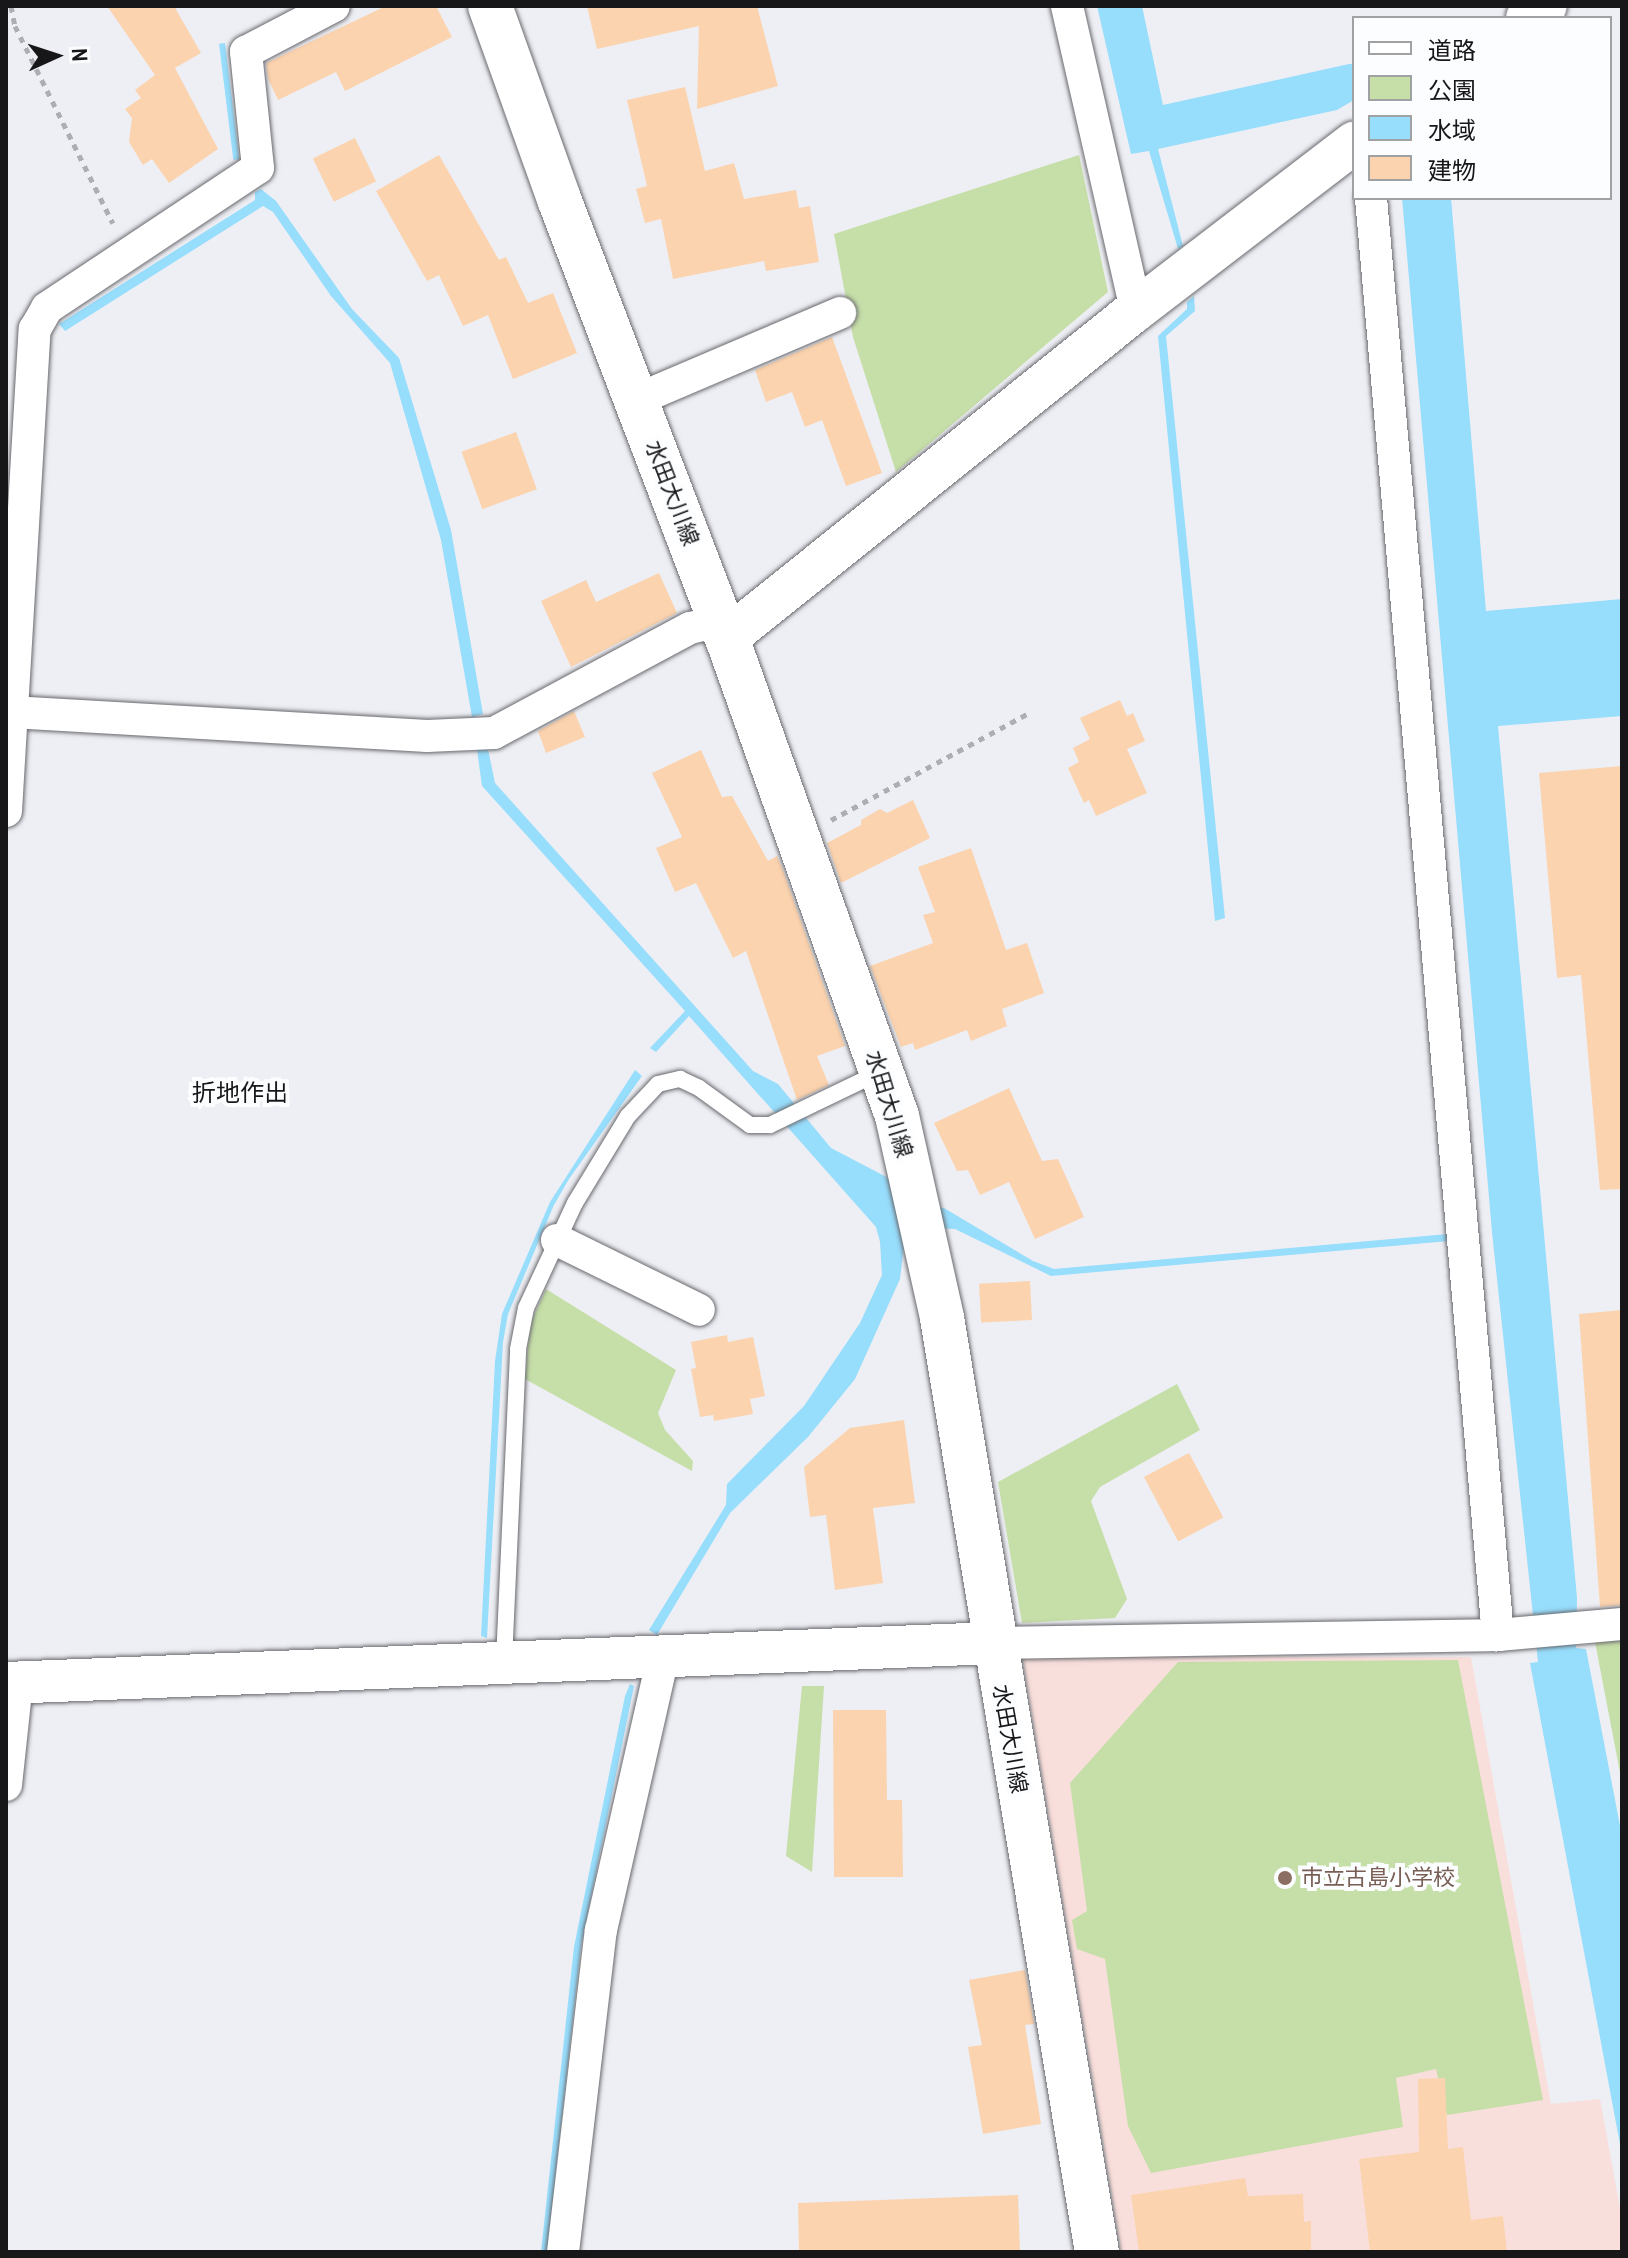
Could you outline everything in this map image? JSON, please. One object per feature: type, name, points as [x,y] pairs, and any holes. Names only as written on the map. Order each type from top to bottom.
[{"type":"main road","name":"水田大川線","points":[[490,6],[559,199],[723,629],[897,1116],[942,1318],[1097,2252]]},
{"type":"street","points":[[6,811],[13,549],[35,329],[47,308],[258,168],[246,52],[334,6]]},
{"type":"street","points":[[1067,6],[1136,310]]},
{"type":"street","points":[[11,712],[427,736],[494,733],[690,628],[723,629],[1352,145]]},
{"type":"street","points":[[1371,200],[1507,1634]]},
{"type":"street","points":[[636,400],[840,313]]},
{"type":"street","points":[[557,1240],[699,1310]]},
{"type":"street","points":[[6,1785],[12,1683],[994,1643],[1507,1634],[1610,1625]]},
{"type":"street","points":[[563,2252],[601,1930],[663,1656]]},
{"type":"lane","points":[[504,1663],[518,1349],[526,1308],[575,1203],[628,1116],[658,1084],[680,1079],[699,1088],[750,1125],[770,1125],[881,1072]]},
{"type":"path","points":[[11,6],[15,26],[128,252]]},
{"type":"path","points":[[797,838],[1031,712]]},
{"type":"shaded area","name":"市立古島小学校","points":[[1022,1656],[1471,1657],[1551,2104],[1600,2099],[1622,2219],[1622,2252],[1121,2252]]},
{"type":"green space","points":[[1079,155],[1108,292],[896,472],[853,337],[834,234]]},
{"type":"green space","points":[[546,1289],[676,1370],[658,1413],[665,1430],[693,1461],[692,1471],[525,1379],[530,1324]]},
{"type":"green space","points":[[1177,1384],[1200,1430],[1100,1487],[1091,1501],[1127,1599],[1115,1618],[1022,1623],[998,1482]]},
{"type":"green space","points":[[1622,1639],[1622,1783],[1595,1642]]},
{"type":"green space","name":"市立古島小学校","points":[[1458,1660],[1543,2100],[1447,2115],[1436,2069],[1396,2078],[1403,2127],[1151,2173],[1128,2126],[1105,1959],[1077,1949],[1072,1920],[1087,1911],[1070,1783],[1178,1662]]},
{"type":"green space","points":[[802,1686],[824,1686],[812,1872],[786,1856]]},
{"type":"water","points":[[1097,6],[1142,6],[1163,105],[1352,64],[1352,101],[1337,110],[1158,149],[1183,246],[1178,249],[1149,151],[1131,154]]},
{"type":"water","points":[[225,43],[239,159],[233,160],[219,44]]},
{"type":"water","points":[[261,189],[276,201],[352,309],[399,358],[451,530],[483,714],[472,717],[441,540],[390,363],[331,296],[273,212],[263,206],[65,331],[59,324],[255,200],[255,192]]},
{"type":"water","points":[[1402,200],[1451,200],[1486,611],[1622,599],[1622,716],[1498,726],[1577,1598],[1576,1648],[1586,1649],[1622,1836],[1622,2155],[1530,1663],[1538,1662],[1492,1232]]},
{"type":"water","points":[[1194,296],[1195,311],[1166,336],[1225,918],[1215,921],[1158,336],[1187,309],[1187,302]]},
{"type":"water","points":[[488,749],[495,783],[753,1071],[778,1084],[831,1148],[896,1182],[901,1210],[944,1208],[1033,1261],[1054,1269],[1448,1234],[1449,1241],[1051,1276],[955,1229],[927,1228],[904,1246],[900,1279],[855,1379],[808,1437],[730,1513],[657,1635],[649,1630],[726,1505],[727,1484],[804,1406],[860,1323],[882,1275],[880,1242],[876,1227],[689,1016],[656,1052],[650,1048],[685,1011],[482,786],[477,750]]},
{"type":"water","points":[[635,1070],[642,1076],[554,1205],[508,1314],[503,1342],[487,1638],[481,1636],[495,1361],[502,1314],[550,1202]]},
{"type":"water","points":[[630,1684],[634,1686],[581,1946],[547,2252],[541,2252],[574,1947]]},
{"type":"building","points":[[107,6],[174,6],[201,53],[175,68],[218,149],[169,183],[152,159],[143,165],[129,142],[132,118],[125,109],[141,98],[135,90],[155,75]]},
{"type":"building","points":[[386,6],[436,6],[452,37],[345,91],[336,72],[278,100],[268,79],[266,63]]},
{"type":"building","points":[[587,6],[757,6],[778,86],[697,109],[699,26],[597,49]]},
{"type":"building","points":[[685,87],[705,171],[734,163],[744,199],[796,190],[799,208],[810,206],[819,262],[766,271],[764,261],[673,279],[661,219],[645,223],[636,189],[647,186],[627,100]]},
{"type":"building","points":[[355,138],[376,181],[334,202],[313,159]]},
{"type":"building","points":[[439,155],[499,260],[506,257],[528,303],[553,293],[577,353],[513,379],[488,315],[463,326],[439,275],[427,281],[376,191]]},
{"type":"building","points":[[832,337],[882,473],[846,486],[822,420],[805,427],[792,392],[766,402],[755,370]]},
{"type":"building","points":[[516,432],[537,489],[482,509],[461,452]]},
{"type":"building","points":[[659,573],[677,613],[571,667],[541,601],[586,580],[596,602]]},
{"type":"building","points":[[1120,700],[1127,716],[1133,713],[1145,741],[1127,749],[1147,793],[1096,816],[1089,800],[1084,803],[1068,768],[1079,762],[1073,748],[1090,739],[1080,718]]},
{"type":"building","points":[[574,711],[585,737],[546,753],[538,731]]},
{"type":"building","points":[[701,750],[722,797],[732,796],[768,861],[777,856],[845,1046],[817,1056],[829,1085],[797,1100],[746,951],[733,958],[696,883],[675,892],[656,848],[682,837],[652,773]]},
{"type":"building","points":[[1622,766],[1622,1189],[1600,1190],[1581,975],[1557,978],[1539,773]]},
{"type":"building","points":[[913,800],[930,838],[841,883],[827,843],[861,825],[861,820],[880,809],[887,813]]},
{"type":"building","points":[[971,848],[1006,950],[1027,943],[1044,993],[1002,1009],[1007,1026],[971,1041],[967,1030],[915,1050],[913,1043],[901,1047],[870,966],[933,943],[923,915],[935,912],[918,867]]},
{"type":"building","points":[[1009,1088],[1042,1161],[1058,1159],[1084,1217],[1035,1239],[1009,1182],[980,1195],[968,1170],[957,1171],[934,1123]]},
{"type":"building","points":[[1030,1281],[1032,1320],[981,1323],[979,1284]]},
{"type":"building","points":[[1622,1310],[1622,1605],[1600,1607],[1579,1314]]},
{"type":"building","points":[[727,1335],[728,1342],[753,1337],[765,1396],[750,1399],[753,1414],[714,1421],[713,1415],[700,1417],[691,1369],[696,1368],[691,1342]]},
{"type":"building","points":[[904,1420],[915,1503],[873,1508],[883,1583],[835,1590],[826,1515],[810,1517],[804,1467],[850,1428]]},
{"type":"building","points":[[1189,1453],[1223,1517],[1178,1541],[1144,1477]]},
{"type":"building","points":[[833,1710],[886,1710],[887,1800],[902,1800],[903,1877],[834,1877]]},
{"type":"building","points":[[1025,1970],[1034,2024],[1025,2025],[1041,2124],[983,2134],[968,2047],[982,2045],[969,1980]]},
{"type":"building","points":[[1445,2078],[1448,2149],[1463,2147],[1471,2220],[1503,2216],[1507,2252],[1370,2252],[1359,2159],[1419,2152],[1418,2079]]},
{"type":"building","points":[[1245,2178],[1248,2196],[1303,2194],[1304,2222],[1311,2221],[1311,2252],[1139,2252],[1131,2195]]},
{"type":"building","points":[[1018,2195],[1020,2252],[799,2252],[798,2203]]},
{"type":"place","name":"市立古島小学校","points":[[1285,1878]]},
{"type":"district","name":"折地作出","points":[[240,1093]]}]
